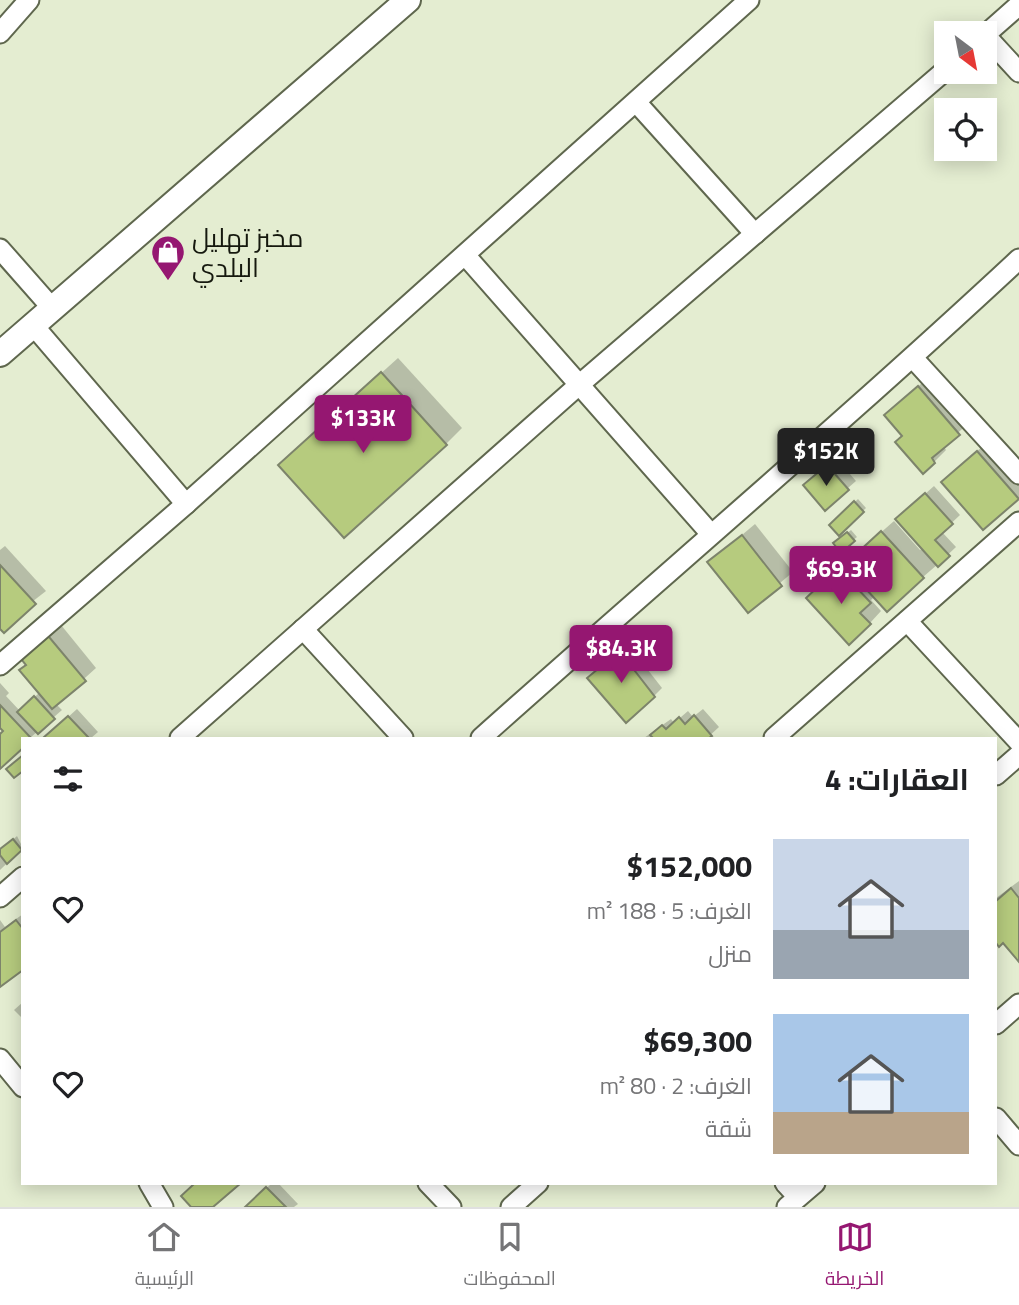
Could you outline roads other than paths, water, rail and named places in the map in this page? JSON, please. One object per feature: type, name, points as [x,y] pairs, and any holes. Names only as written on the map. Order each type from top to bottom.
[{"type":"street","points":[[0,33],[29,0]]},
{"type":"street","points":[[0,354],[408,0]]},
{"type":"street","points":[[0,665],[186,504],[749,0]]},
{"type":"street","points":[[998,24],[1019,5]]},
{"type":"street","points":[[998,49],[1019,72]]},
{"type":"street","points":[[181,737],[580,384],[934,80]]},
{"type":"street","points":[[636,102],[755,234]]},
{"type":"street","points":[[0,249],[52,308]]},
{"type":"street","points":[[465,255],[710,533]]},
{"type":"street","points":[[482,737],[710,533],[913,358],[1019,259]]},
{"type":"street","points":[[33,325],[186,504]]},
{"type":"street","points":[[913,358],[1019,474]]},
{"type":"street","points":[[776,737],[1019,522]]},
{"type":"street","points":[[907,621],[1019,742]]},
{"type":"street","points":[[303,629],[402,737]]},
{"type":"street","points":[[997,774],[1019,755]]},
{"type":"street","points":[[0,897],[21,879]]},
{"type":"street","points":[[997,1023],[1019,1004]]},
{"type":"street","points":[[0,1059],[21,1085]]},
{"type":"street","points":[[997,1119],[1019,1145]]},
{"type":"street","points":[[150,1185],[163,1207]]},
{"type":"street","points":[[430,1185],[451,1207]]},
{"type":"street","points":[[511,1207],[536,1185]]},
{"type":"street","points":[[790,1196],[811,1185]]},
{"type":"place","name":"مخبز تهليل البلدي","points":[[168,282]]}]
